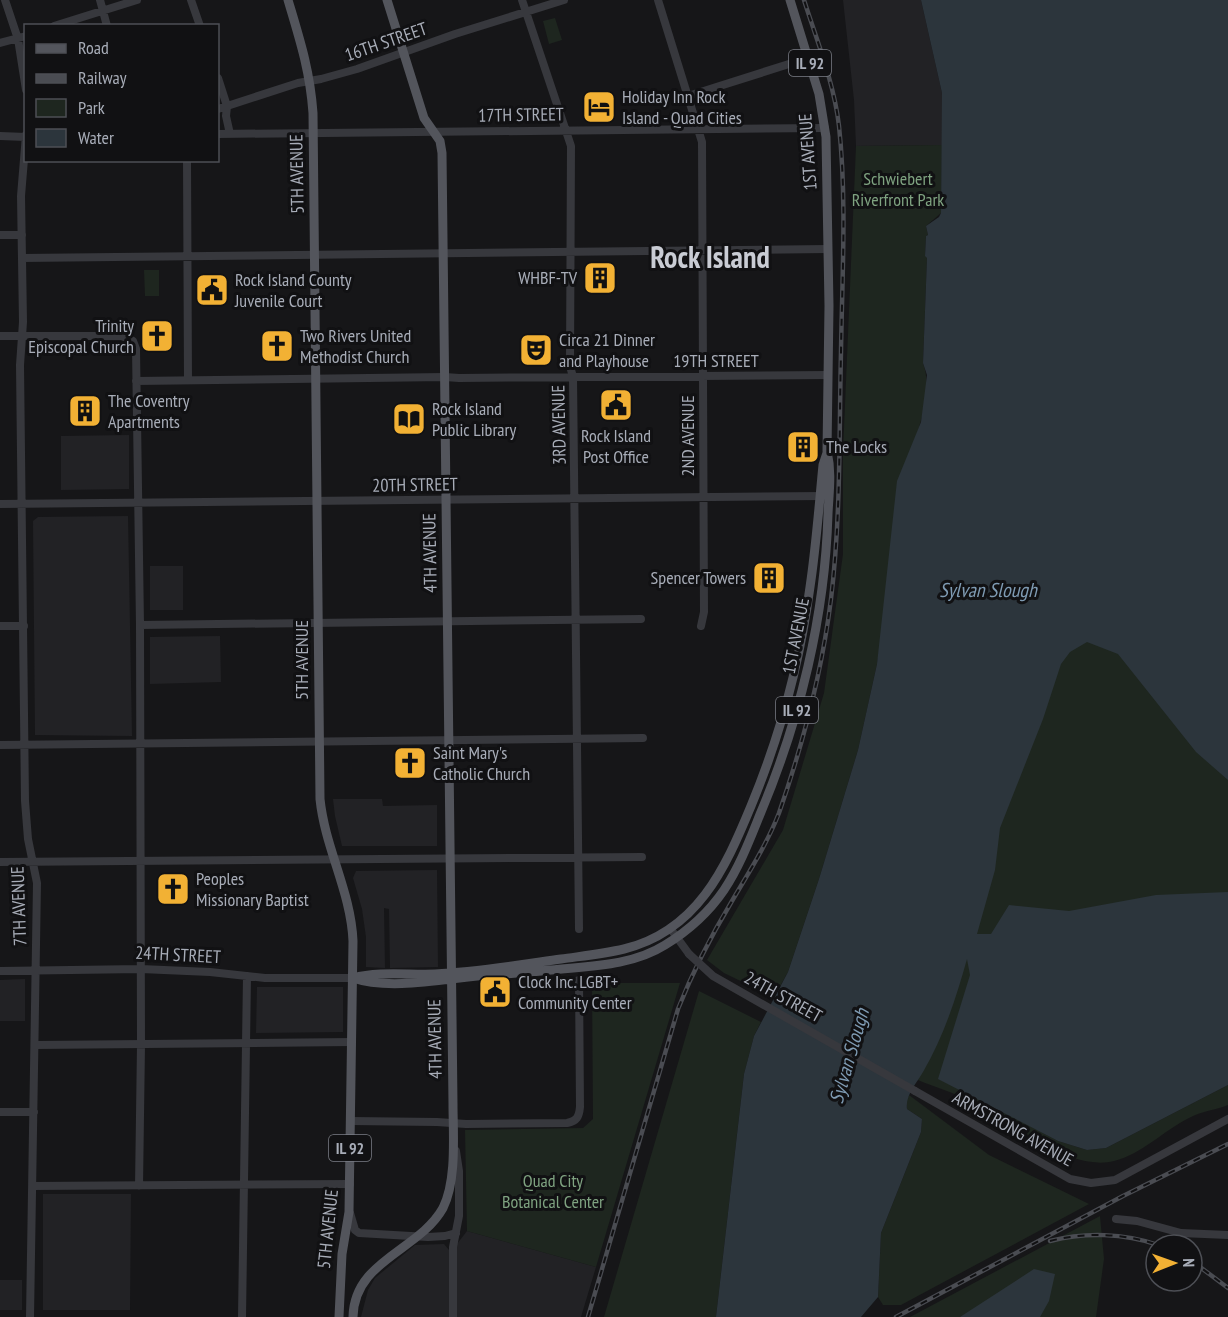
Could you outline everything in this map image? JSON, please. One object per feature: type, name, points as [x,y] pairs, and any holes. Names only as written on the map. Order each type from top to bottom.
[{"type":"main road","name":"5TH AVENUE","points":[[288,0],[311,81],[321,815],[353,928],[349,1212],[342,1254],[339,1317]]},
{"type":"main road","name":"4TH AVENUE","points":[[387,0],[424,118],[442,145],[453,1120]]},
{"type":"main road","name":"1ST AVENUE","points":[[677,938],[708,910],[730,879],[752,834],[778,768],[799,702],[816,627],[825,563],[831,469],[827,451],[828,249],[825,128],[819,94],[790,0]]},
{"type":"main road","name":"1ST AVENUE","points":[[670,928],[693,909],[716,880],[744,823],[768,765],[790,690],[802,634],[812,577],[819,496],[827,451]]},
{"type":"main road","name":"24TH STREET","points":[[353,978],[366,982],[421,982],[451,975],[615,951],[639,944],[670,928]]},
{"type":"main road","name":"24TH STREET","points":[[451,975],[619,962],[642,956],[677,938]]},
{"type":"main road","points":[[353,1317],[360,1287],[368,1276],[429,1227],[444,1206],[451,1182],[453,1120]]},
{"type":"street","points":[[5,0],[22,38],[24,64]]},
{"type":"street","points":[[99,0],[106,24]]},
{"type":"street","points":[[60,24],[137,0]]},
{"type":"street","points":[[191,0],[199,24]]},
{"type":"street","name":"3RD AVENUE","points":[[522,0],[571,146],[570,366],[573,377],[575,497],[579,929]]},
{"type":"street","name":"16TH STREET","points":[[219,109],[298,83],[357,69],[564,0]]},
{"type":"street","name":"2ND AVENUE","points":[[658,0],[702,142],[704,612],[701,626]]},
{"type":"street","points":[[0,43],[22,38]]},
{"type":"street","points":[[688,96],[808,58]]},
{"type":"street","points":[[219,81],[227,106],[226,116],[230,134]]},
{"type":"street","name":"17TH STREET","points":[[219,134],[825,128]]},
{"type":"street","points":[[0,136],[24,136]]},
{"type":"street","name":"7TH AVENUE","points":[[24,151],[21,196],[20,436],[23,504],[26,821],[37,883],[30,1317]]},
{"type":"street","points":[[187,162],[188,380]]},
{"type":"street","points":[[0,235],[22,235]]},
{"type":"street","points":[[22,258],[828,249]]},
{"type":"street","points":[[0,336],[115,335],[130,338],[136,349],[141,861],[139,1186]]},
{"type":"street","name":"19TH STREET","points":[[136,381],[315,377],[828,375]]},
{"type":"street","name":"20TH STREET","points":[[0,504],[830,496]]},
{"type":"street","points":[[140,625],[641,619]]},
{"type":"street","points":[[0,626],[24,626]]},
{"type":"street","points":[[0,745],[643,738]]},
{"type":"street","points":[[0,862],[642,857]]},
{"type":"street","name":"24TH STREET","points":[[670,928],[705,971],[915,1091]]},
{"type":"street","name":"24TH STREET","points":[[0,971],[141,969],[247,976],[353,978]]},
{"type":"street","points":[[242,1317],[247,976]]},
{"type":"street","points":[[351,1121],[453,1120],[567,1123],[575,1121],[578,1118],[580,1107],[579,980]]},
{"type":"street","points":[[35,1045],[352,1042]]},
{"type":"street","name":"ARMSTRONG AVENUE","points":[[915,1091],[1070,1179],[1091,1183],[1115,1180],[1228,1119]]},
{"type":"street","points":[[0,1112],[34,1112]]},
{"type":"street","points":[[452,1143],[457,1155],[459,1171],[459,1216],[453,1247],[453,1317]]},
{"type":"street","points":[[32,1186],[350,1184]]},
{"type":"street","points":[[349,1212],[355,1230],[359,1233],[445,1236],[456,1233]]},
{"type":"street","points":[[1116,1219],[1137,1221],[1181,1233],[1228,1235]]},
{"type":"shaded area","points":[[843,0],[921,0],[942,93],[942,145],[856,146],[854,100]]},
{"type":"shaded area","points":[[129,435],[129,489],[61,490],[61,436]]},
{"type":"shaded area","points":[[128,516],[132,736],[35,735],[33,521],[38,517]]},
{"type":"shaded area","points":[[150,566],[183,566],[183,610],[150,610]]},
{"type":"shaded area","points":[[220,636],[221,682],[150,684],[150,637]]},
{"type":"shaded area","points":[[333,799],[382,799],[383,806],[437,805],[437,846],[342,846]]},
{"type":"shaded area","points":[[437,870],[438,967],[390,968],[389,909],[384,908],[385,968],[366,967],[366,937],[362,909],[353,878],[356,871]]},
{"type":"shaded area","points":[[25,979],[25,1021],[0,1021],[0,980]]},
{"type":"shaded area","points":[[257,987],[343,987],[343,1032],[256,1033]]},
{"type":"shaded area","points":[[43,1194],[131,1194],[130,1310],[43,1310]]},
{"type":"shaded area","points":[[467,1231],[596,1267],[581,1317],[457,1317],[457,1244]]},
{"type":"shaded area","points":[[444,1244],[449,1250],[449,1317],[361,1317],[368,1290],[375,1278],[415,1245]]},
{"type":"shaded area","points":[[0,1280],[22,1280],[22,1310],[0,1310]]},
{"type":"green space","points":[[555,18],[562,40],[549,44],[543,21]]},
{"type":"green space","name":"Schwiebert Riverfront Park","points":[[942,145],[941,213],[926,226],[928,235],[926,236],[925,255],[927,258],[923,363],[927,384],[926,396],[911,452],[877,664],[858,750],[819,879],[788,972],[774,997],[724,973],[707,960],[783,830],[824,693],[843,554],[843,452],[856,146]]},
{"type":"green space","points":[[144,270],[159,270],[159,296],[145,296]]},
{"type":"green space","points":[[1092,610],[1228,756],[1228,911],[973,1096],[1058,1141],[1087,1150],[1106,1148],[1228,1085],[1228,1105],[1179,1123],[1124,1158],[1096,1162],[1076,1159],[1056,1151],[961,1097],[918,1080],[1035,698]]},
{"type":"green space","name":"Quad City Botanical Center","points":[[592,983],[680,983],[596,1267],[467,1231],[465,1130],[583,1128],[593,1119]]},
{"type":"green space","points":[[699,991],[761,1022],[754,1036],[744,1074],[716,1317],[604,1317]]},
{"type":"green space","points":[[909,1095],[989,1155],[1089,1204],[901,1305],[883,1305],[878,1297],[881,1233],[921,1132],[922,1119],[907,1109],[906,1102]]},
{"type":"green space","points":[[1100,1216],[1104,1259],[1096,1317],[910,1317]]},
{"type":"water","name":"Sylvan Slough","points":[[921,0],[1228,0],[1228,780],[1196,752],[1118,654],[1087,642],[1070,652],[1061,664],[1043,719],[1000,828],[995,870],[977,934],[991,934],[1009,905],[1069,911],[1156,895],[1228,892],[1228,1085],[1106,1148],[1087,1150],[1058,1141],[938,1079],[970,975],[967,959],[943,1031],[908,1099],[907,1109],[922,1119],[921,1132],[881,1233],[878,1297],[861,1317],[716,1317],[744,1074],[754,1036],[788,972],[858,750],[877,664],[897,481],[921,422],[927,375],[923,363],[927,258],[925,256],[926,236],[928,235],[926,226],[941,213],[942,93]]},
{"type":"water","points":[[1034,1269],[1055,1274],[1049,1301],[1040,1317],[960,1317]]},
{"type":"railway","points":[[588,1317],[678,1009],[703,954],[763,847],[779,813],[811,707],[827,626],[838,506],[843,183],[837,110],[825,62],[804,0]]},
{"type":"railway","points":[[896,1317],[1123,1196],[1228,1144]]},
{"type":"railway","points":[[1050,1241],[1091,1235],[1118,1236],[1144,1241]]},
{"type":"railway","points":[[1204,1270],[1228,1288]]},
{"type":"place","name":"Holiday Inn Rock Island - Quad Cities","points":[[599,107]]},
{"type":"place","name":"WHBF-TV","points":[[600,278]]},
{"type":"place","name":"Rock Island County Juvenile Court","points":[[212,290]]},
{"type":"place","name":"Trinity Episcopal Church","points":[[157,336]]},
{"type":"place","name":"Two Rivers United Methodist Church","points":[[277,346]]},
{"type":"place","name":"Circa 21 Dinner and Playhouse","points":[[536,350]]},
{"type":"place","name":"Rock Island Post Office","points":[[616,405]]},
{"type":"place","name":"The Coventry Apartments","points":[[85,411]]},
{"type":"place","name":"Rock Island Public Library","points":[[409,419]]},
{"type":"place","name":"The Locks","points":[[803,447]]},
{"type":"place","name":"Spencer Towers","points":[[769,578]]},
{"type":"place","name":"Saint Mary's Catholic Church","points":[[410,763]]},
{"type":"place","name":"Peoples Missionary Baptist","points":[[173,889]]},
{"type":"place","name":"Clock Inc. LGBT+ Community Center","points":[[495,992]]},
{"type":"district","name":"Rock Island","points":[[710,258]]}]
